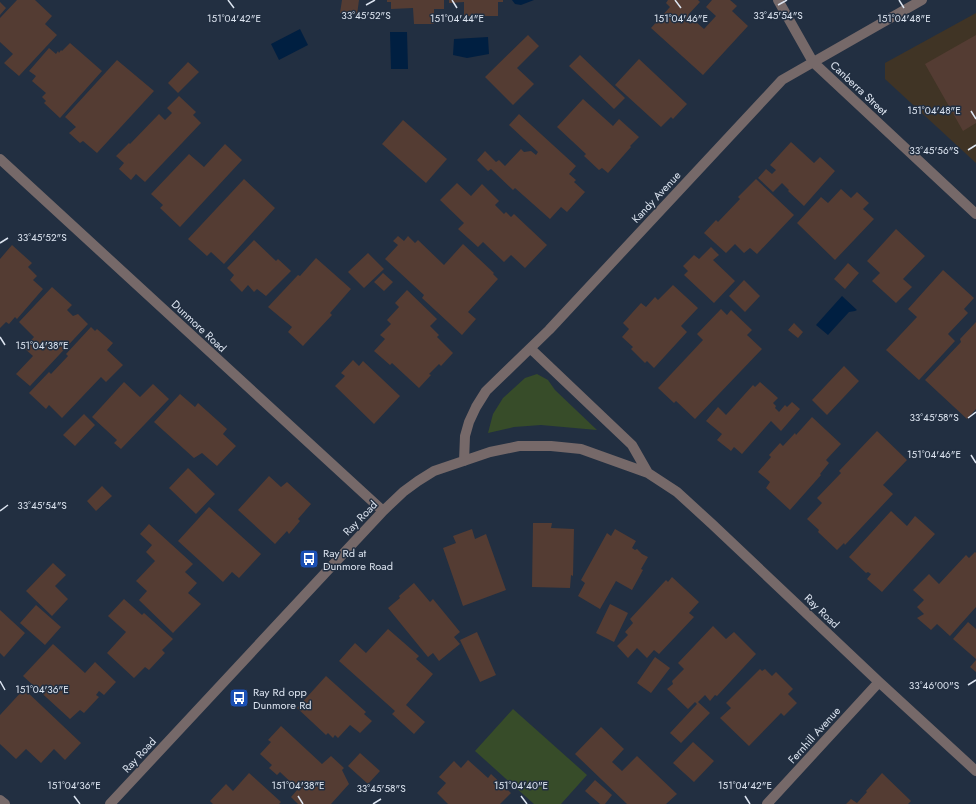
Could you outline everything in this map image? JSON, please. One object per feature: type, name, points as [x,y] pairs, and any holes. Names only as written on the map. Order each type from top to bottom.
[{"type":"street","name":"Canberra Street","points":[[778,0],[813,62],[976,214]]},
{"type":"street","name":"Kandy Avenue","points":[[464,460],[465,436],[468,422],[486,391],[531,349],[782,80],[922,0]]},
{"type":"street","name":"Dunmore Road","points":[[0,159],[383,511]]},
{"type":"street","name":"Ray Road","points":[[531,349],[632,445],[648,472]]},
{"type":"street","name":"Ray Road","points":[[110,804],[383,511],[403,492],[434,472],[464,460],[490,452],[519,446],[551,446],[581,449],[648,472],[677,492],[707,518],[879,682],[976,771]]},
{"type":"street","name":"Fernhill Avenue","points":[[767,804],[879,682]]},
{"type":"street","points":[[0,800],[5,804]]},
{"type":"shaded area","points":[[976,13],[976,163],[885,79],[885,63]]},
{"type":"green space","points":[[537,374],[548,380],[555,390],[597,430],[541,425],[514,427],[488,433],[493,414],[503,398],[525,378]]},
{"type":"green space","points":[[513,709],[587,775],[561,804],[534,804],[475,751]]},
{"type":"water","points":[[512,0],[534,0],[521,5],[515,4]]},
{"type":"water","points":[[300,29],[308,45],[279,60],[271,44]]},
{"type":"water","points":[[390,32],[407,32],[408,69],[391,69]]},
{"type":"water","points":[[488,37],[489,54],[467,58],[453,55],[454,39]]},
{"type":"water","points":[[842,296],[857,310],[849,312],[828,335],[816,325]]},
{"type":"building","points":[[17,0],[35,0],[52,16],[45,24],[57,35],[19,76],[4,63],[13,54],[0,42],[0,18]]},
{"type":"building","points":[[342,0],[359,0],[357,15],[340,13]]},
{"type":"building","points":[[387,0],[444,0],[444,9],[434,9],[434,24],[414,24],[413,8],[391,9],[391,2],[387,2]]},
{"type":"building","points":[[449,0],[503,0],[503,2],[498,2],[498,16],[464,16],[464,2],[449,3]]},
{"type":"building","points":[[668,0],[698,0],[700,2],[688,15],[704,29],[716,16],[706,7],[712,0],[730,0],[737,6],[732,11],[748,26],[703,75],[651,28],[670,7],[666,3]]},
{"type":"building","points":[[0,2],[6,8],[0,15]]},
{"type":"building","points":[[528,35],[539,46],[517,68],[534,84],[513,105],[485,77]]},
{"type":"building","points":[[976,35],[976,123],[963,131],[925,64]]},
{"type":"building","points":[[70,43],[102,71],[60,118],[44,103],[46,101],[42,97],[46,93],[32,81],[36,76],[29,71],[49,48],[56,54],[58,51],[59,53],[61,50],[62,51]]},
{"type":"building","points":[[580,55],[625,98],[614,109],[569,66]]},
{"type":"building","points":[[639,59],[687,104],[673,119],[671,117],[661,127],[615,85]]},
{"type":"building","points":[[117,60],[154,91],[97,153],[83,141],[80,143],[69,133],[76,127],[65,117]]},
{"type":"building","points":[[188,62],[199,72],[178,93],[168,83]]},
{"type":"building","points":[[179,96],[196,112],[193,115],[201,123],[145,182],[136,174],[131,180],[119,169],[124,163],[116,156],[159,114],[165,120],[172,113],[167,108]]},
{"type":"building","points":[[583,99],[613,126],[619,119],[639,137],[608,173],[602,168],[599,170],[584,156],[586,154],[557,127]]},
{"type":"building","points":[[519,114],[576,166],[569,174],[576,180],[574,182],[585,192],[567,212],[561,207],[550,219],[515,188],[513,190],[491,169],[488,171],[477,160],[485,151],[496,162],[499,160],[505,166],[521,149],[524,152],[531,151],[536,155],[538,152],[509,125]]},
{"type":"building","points":[[403,120],[447,159],[426,183],[382,144]]},
{"type":"building","points":[[791,142],[814,163],[820,157],[835,171],[804,206],[782,183],[773,192],[758,178],[766,169],[772,174],[776,170],[770,165]]},
{"type":"building","points":[[225,144],[242,160],[180,227],[160,208],[163,205],[151,194],[189,154],[204,167]]},
{"type":"building","points":[[244,179],[275,208],[224,264],[211,252],[207,256],[188,239]]},
{"type":"building","points":[[756,179],[794,215],[757,254],[750,248],[744,253],[735,244],[726,253],[704,233],[716,220],[718,222],[740,199],[738,197]]},
{"type":"building","points":[[457,183],[471,196],[482,184],[499,201],[495,205],[504,214],[506,212],[511,217],[514,214],[547,245],[525,268],[511,255],[504,262],[483,242],[478,247],[458,229],[464,223],[440,200]]},
{"type":"building","points":[[841,189],[851,198],[857,192],[869,203],[863,209],[874,219],[835,260],[797,223],[821,197],[828,203]]},
{"type":"building","points":[[896,229],[925,256],[903,279],[912,287],[896,303],[872,281],[880,273],[867,261]]},
{"type":"building","points":[[398,236],[404,241],[408,236],[415,243],[418,240],[444,265],[463,244],[494,273],[493,274],[498,279],[468,312],[476,319],[462,335],[422,298],[424,295],[385,259],[398,245],[393,241]]},
{"type":"building","points":[[254,240],[276,261],[278,259],[291,271],[266,296],[257,289],[254,292],[248,285],[242,292],[230,280],[234,275],[227,268]]},
{"type":"building","points":[[12,245],[32,263],[28,267],[37,276],[33,280],[43,289],[17,319],[15,317],[9,324],[6,322],[0,328],[0,259]]},
{"type":"building","points":[[711,247],[719,255],[713,260],[735,281],[714,303],[684,275],[688,271],[683,266],[694,255],[699,259]]},
{"type":"building","points":[[368,253],[384,269],[364,288],[348,272]]},
{"type":"building","points":[[316,258],[351,289],[330,313],[332,315],[303,346],[288,332],[292,327],[268,307]]},
{"type":"building","points":[[848,263],[859,273],[845,289],[834,279]]},
{"type":"building","points":[[943,270],[974,298],[964,309],[968,313],[948,334],[955,341],[919,380],[886,350],[917,317],[908,309]]},
{"type":"building","points":[[383,273],[393,282],[384,291],[374,282]]},
{"type":"building","points":[[744,280],[760,296],[745,312],[729,296]]},
{"type":"building","points":[[673,285],[698,308],[681,326],[687,332],[654,368],[647,361],[645,363],[631,349],[633,347],[622,337],[629,329],[623,323],[641,303],[646,307],[655,297],[658,300]]},
{"type":"building","points":[[52,287],[72,305],[67,310],[73,316],[78,314],[88,324],[30,386],[16,374],[33,356],[24,348],[34,337],[19,322]]},
{"type":"building","points":[[407,290],[437,319],[430,326],[439,335],[437,337],[453,353],[441,366],[439,364],[429,374],[431,375],[419,388],[392,363],[390,365],[374,351],[385,339],[380,335],[391,324],[387,320],[399,307],[395,303]]},
{"type":"building","points":[[721,309],[727,315],[731,310],[752,330],[747,335],[762,349],[695,419],[676,401],[674,403],[658,388],[703,340],[697,334]]},
{"type":"building","points":[[976,322],[976,409],[967,419],[925,380],[961,342],[960,339]]},
{"type":"building","points":[[794,323],[803,332],[798,338],[788,330]]},
{"type":"building","points":[[91,327],[95,331],[97,329],[113,343],[107,350],[123,365],[106,382],[101,377],[62,418],[49,405],[46,409],[29,393],[49,372],[51,374],[68,356],[66,354]]},
{"type":"building","points":[[353,360],[359,366],[363,361],[400,396],[374,424],[335,386],[345,376],[341,373]]},
{"type":"building","points":[[844,366],[859,381],[827,415],[812,400]]},
{"type":"building","points":[[124,382],[140,397],[153,384],[169,399],[121,449],[114,443],[117,440],[92,417]]},
{"type":"building","points":[[760,382],[778,398],[773,403],[779,412],[785,405],[787,407],[792,402],[800,409],[781,431],[771,421],[742,454],[734,447],[731,451],[717,440],[722,434],[706,421],[718,407],[726,415],[753,385],[755,387]]},
{"type":"building","points":[[180,394],[195,407],[198,403],[227,429],[223,434],[236,446],[217,466],[202,453],[194,458],[154,422]]},
{"type":"building","points":[[84,414],[95,425],[75,446],[63,435]]},
{"type":"building","points":[[812,417],[841,444],[826,460],[829,463],[820,474],[821,475],[790,510],[766,488],[770,482],[758,472],[771,457],[769,455],[780,443],[783,446],[795,433],[796,435]]},
{"type":"building","points":[[877,431],[907,460],[883,485],[893,494],[845,545],[844,543],[837,550],[807,519],[822,503],[817,498],[841,473],[839,471]]},
{"type":"building","points":[[188,468],[215,494],[196,514],[169,488]]},
{"type":"building","points":[[269,476],[281,487],[287,482],[311,504],[298,519],[300,521],[289,534],[287,531],[275,544],[238,510]]},
{"type":"building","points":[[102,486],[112,496],[96,511],[87,501]]},
{"type":"building","points":[[209,507],[261,554],[239,578],[232,572],[223,582],[178,541]]},
{"type":"building","points":[[891,511],[907,526],[915,516],[935,534],[882,592],[867,579],[871,574],[868,572],[866,573],[849,557]]},
{"type":"building","points":[[533,523],[552,523],[551,528],[574,529],[573,576],[571,575],[570,588],[532,587]]},
{"type":"building","points":[[149,524],[193,564],[185,572],[197,583],[188,593],[201,604],[173,633],[139,600],[147,591],[136,581],[155,561],[146,552],[152,545],[140,534]]},
{"type":"building","points":[[472,529],[475,539],[486,534],[506,590],[463,606],[443,548],[456,543],[453,536]]},
{"type":"building","points":[[615,529],[636,541],[632,548],[635,550],[637,549],[648,557],[632,590],[616,581],[600,609],[578,596],[585,583],[581,580],[607,533],[611,536]]},
{"type":"building","points":[[975,552],[976,607],[950,636],[937,624],[931,630],[917,618],[924,614],[917,607],[924,600],[913,590],[929,574],[939,584],[966,555],[969,558]]},
{"type":"building","points":[[53,563],[66,575],[55,586],[68,599],[52,616],[26,591]]},
{"type":"building","points":[[672,577],[699,602],[689,613],[694,617],[659,654],[654,650],[647,658],[637,648],[628,658],[617,646],[628,635],[625,632],[633,623],[630,619],[666,580],[668,582]]},
{"type":"building","points":[[414,583],[430,602],[433,599],[460,632],[454,637],[460,644],[439,661],[433,653],[428,657],[388,608]]},
{"type":"building","points":[[124,599],[142,615],[144,613],[173,639],[162,650],[165,653],[149,670],[145,667],[134,678],[107,653],[126,632],[108,616]]},
{"type":"building","points":[[610,604],[628,613],[614,642],[596,633]]},
{"type":"building","points":[[36,605],[61,627],[45,645],[20,623]]},
{"type":"building","points":[[0,610],[25,633],[4,657],[0,653]]},
{"type":"building","points":[[968,622],[976,629],[976,659],[953,639]]},
{"type":"building","points":[[713,626],[726,639],[734,632],[756,654],[717,696],[715,695],[710,701],[705,695],[698,702],[710,713],[681,743],[670,733],[697,704],[695,702],[688,709],[667,689],[673,684],[672,681],[684,669],[678,663]]},
{"type":"building","points":[[388,629],[419,656],[416,659],[433,674],[406,705],[425,722],[414,734],[392,714],[395,711],[339,661],[355,643],[366,653]]},
{"type":"building","points":[[477,632],[496,675],[480,682],[460,640]]},
{"type":"building","points":[[53,644],[85,673],[95,662],[116,682],[104,695],[99,691],[96,695],[99,697],[84,713],[80,710],[70,719],[23,676]]},
{"type":"building","points":[[655,657],[670,668],[651,693],[637,683]]},
{"type":"building","points":[[976,660],[976,672],[970,667]]},
{"type":"building","points":[[760,669],[762,671],[765,669],[772,676],[776,672],[793,689],[788,694],[797,703],[784,716],[781,713],[749,746],[720,718],[731,708],[726,703]]},
{"type":"building","points":[[326,676],[366,712],[364,714],[372,721],[360,733],[350,725],[338,738],[335,735],[333,738],[328,733],[326,735],[297,708]]},
{"type":"building","points":[[24,689],[81,743],[65,760],[54,749],[41,763],[26,749],[16,759],[0,744],[0,715]]},
{"type":"building","points":[[281,726],[322,764],[331,756],[344,768],[342,770],[349,784],[331,804],[298,804],[291,797],[298,789],[280,772],[277,775],[269,768],[272,765],[260,754],[271,742],[268,740]]},
{"type":"building","points":[[601,727],[624,749],[612,762],[622,771],[637,756],[677,794],[666,804],[627,804],[575,754]]},
{"type":"building","points":[[693,742],[714,761],[694,782],[673,763]]},
{"type":"building","points":[[360,753],[380,771],[368,784],[348,766]]},
{"type":"building","points":[[468,760],[488,778],[491,774],[511,793],[500,804],[448,804],[437,793],[446,783],[439,777],[454,761],[461,768]]},
{"type":"building","points":[[249,773],[281,802],[279,804],[213,804],[210,801],[226,784],[233,791]]},
{"type":"building","points":[[882,773],[911,801],[908,804],[846,804],[851,799],[857,803]]},
{"type":"building","points":[[595,780],[612,795],[605,804],[600,804],[585,791]]},
{"type":"place","name":"Ray Rd at Dunmore Road","points":[[309,559]]},
{"type":"place","name":"Ray Rd opp Dunmore Rd","points":[[239,698]]}]
